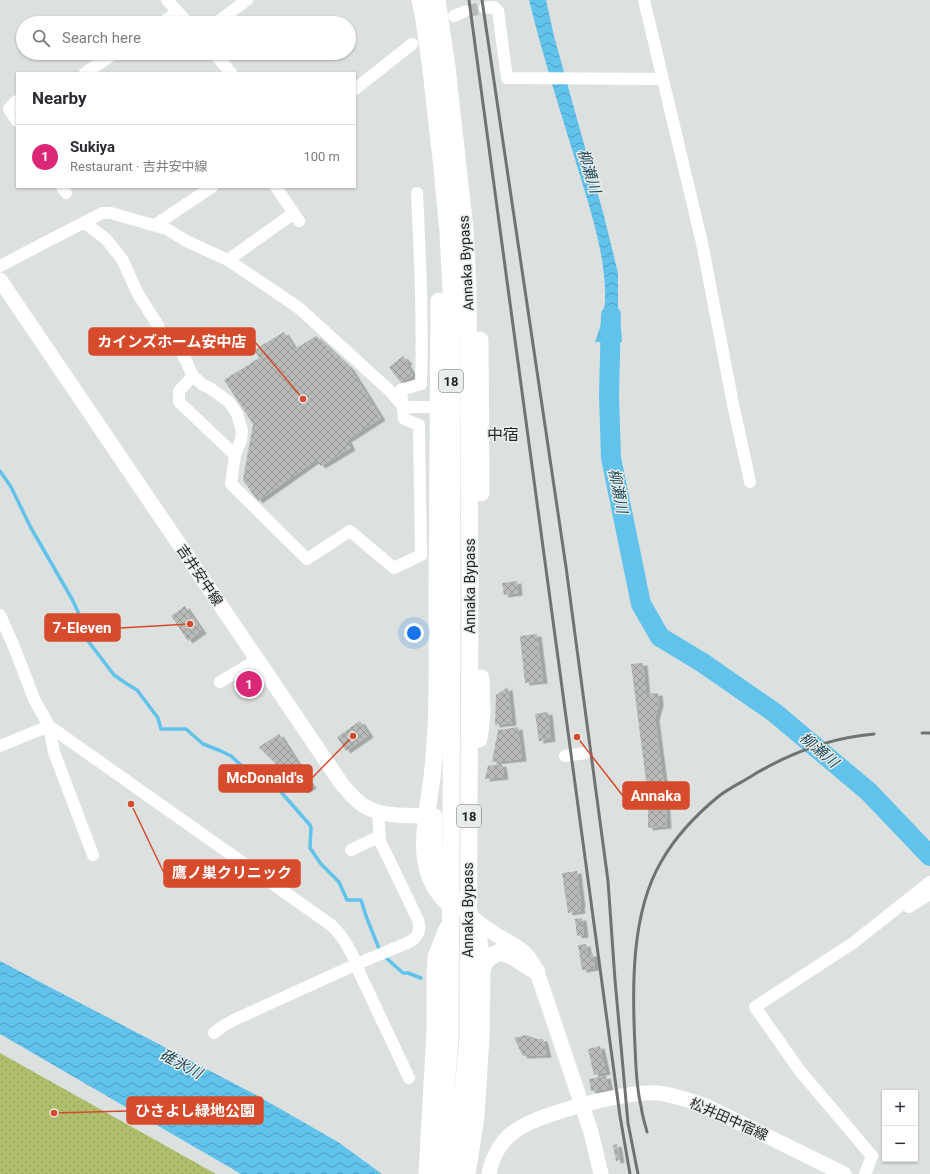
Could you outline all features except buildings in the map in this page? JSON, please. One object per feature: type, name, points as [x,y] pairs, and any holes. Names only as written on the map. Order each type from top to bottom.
[{"type":"highway","name":"Annaka Bypass","points":[[420,0],[431,70],[442,168],[448,232],[451,290],[452,594],[450,1036],[440,1174]]},
{"type":"highway","name":"Annaka Bypass","points":[[437,0],[447,68],[465,230],[468,290],[470,595],[468,1037],[454,1174]]},
{"type":"highway","points":[[430,816],[437,686],[438,407],[442,168]]},
{"type":"highway","points":[[430,816],[466,771],[475,754],[479,739],[482,714],[480,334],[465,230]]},
{"type":"highway","points":[[437,686],[481,683]]},
{"type":"highway","points":[[427,1174],[435,1031],[436,957],[455,910]]},
{"type":"highway","points":[[467,1174],[476,1117],[481,1037],[482,970],[480,946],[475,919]]},
{"type":"highway","points":[[482,970],[484,961],[500,952],[510,955],[537,972]]},
{"type":"main road","name":"吉井安中線","points":[[0,280],[341,783],[356,800],[365,807],[378,812],[430,816]]},
{"type":"main road","points":[[430,816],[423,842],[428,875],[438,894],[455,910],[460,914],[475,919]]},
{"type":"main road","points":[[430,816],[440,875],[450,894],[458,904],[475,919],[494,934],[517,947],[529,958],[537,972],[591,1132],[601,1174]]},
{"type":"main road","name":"松井田中宿線","points":[[488,1174],[494,1156],[504,1141],[514,1131],[530,1122],[571,1108],[632,1095],[657,1093],[690,1100],[708,1107],[844,1174]]},
{"type":"street","points":[[167,0],[182,16]]},
{"type":"street","points":[[225,16],[247,0]]},
{"type":"street","points":[[644,0],[702,244],[733,404],[750,482]]},
{"type":"street","points":[[485,8],[494,7],[498,11],[507,78],[663,79]]},
{"type":"street","points":[[454,16],[466,11]]},
{"type":"street","points":[[172,16],[178,12]]},
{"type":"street","points":[[356,88],[412,44]]},
{"type":"street","points":[[86,72],[104,60]]},
{"type":"street","points":[[220,60],[230,72]]},
{"type":"street","points":[[16,101],[9,109],[16,120]]},
{"type":"street","points":[[155,225],[210,188]]},
{"type":"street","points":[[228,260],[296,217],[277,188]]},
{"type":"street","points":[[86,223],[106,239],[122,259],[138,294],[157,324],[162,335],[180,348],[193,376],[203,385],[210,388],[229,402],[237,414],[242,431],[241,440],[235,455],[231,484],[307,560],[350,531],[394,568],[421,555],[419,425],[404,419],[404,407],[401,390],[421,384],[422,296],[417,193]]},
{"type":"street","points":[[0,266],[86,223],[102,213],[111,213],[155,225],[167,229],[228,260],[299,308],[389,390],[404,407],[438,407]]},
{"type":"street","points":[[193,376],[179,391],[180,402],[235,455]]},
{"type":"street","points":[[0,615],[34,699],[49,726],[54,752],[93,855]]},
{"type":"street","points":[[220,682],[257,660]]},
{"type":"street","points":[[0,746],[49,726]]},
{"type":"street","points":[[49,726],[332,925],[341,935],[357,964],[360,974],[409,1078]]},
{"type":"street","points":[[565,756],[586,753]]},
{"type":"street","points":[[214,1033],[238,1018],[357,964],[407,944],[415,938],[420,931],[420,926],[380,841],[378,812]]},
{"type":"street","points":[[430,816],[475,828]]},
{"type":"street","points":[[351,850],[380,836]]},
{"type":"street","points":[[865,1174],[872,1156],[800,1071],[755,1007],[854,943],[930,882]]},
{"type":"street","points":[[884,919],[913,905],[930,894]]},
{"type":"green space","points":[[0,1053],[216,1174],[0,1174]]},
{"type":"water","points":[[529,0],[546,0],[554,36],[604,216],[618,273],[618,321],[621,328],[622,342],[595,342],[602,321],[605,304],[605,282],[600,249],[592,216],[546,64]]},
{"type":"water","name":"碓氷川","points":[[0,961],[256,1095],[338,1142],[382,1174],[241,1174],[0,1034]]},
{"type":"waterway","name":"柳瀬川","points":[[611,315],[609,395],[611,458],[641,604],[660,637],[703,663],[775,713],[869,792],[930,856]]},
{"type":"waterway","points":[[0,471],[11,487],[31,528],[72,599],[79,614],[85,637],[114,675],[137,690],[158,718],[161,729],[186,729],[203,744],[231,756],[243,767],[255,767],[266,775],[310,825],[310,848],[321,864],[339,882],[347,900],[361,900],[380,951]]},
{"type":"waterway","points":[[384,956],[403,973],[408,973],[421,978]]},
{"type":"tunnel","points":[[466,11],[485,8]]},
{"type":"railway","points":[[469,0],[620,1116],[630,1174]]},
{"type":"railway","points":[[482,0],[566,567],[608,881],[628,1123],[638,1174]]},
{"type":"railway","points":[[922,733],[930,733]]},
{"type":"railway","points":[[647,1132],[639,1098],[636,1076],[634,976],[639,927],[644,904],[651,882],[661,862],[673,844],[695,818],[730,788],[765,768],[809,748],[841,739],[874,734]]},
{"type":"place","name":"カインズホーム安中店","points":[[303,399]]},
{"type":"place","name":"7-Eleven","points":[[190,624]]},
{"type":"place","name":"Sukiya","points":[[249,684]]},
{"type":"place","name":"McDonald's","points":[[353,736]]},
{"type":"place","name":"Annaka","points":[[577,737]]},
{"type":"place","name":"鷹ノ巣クリニック","points":[[131,804]]},
{"type":"place","name":"ひさよし緑地公園","points":[[54,1113]]},
{"type":"district","name":"中宿","points":[[503,434]]}]
